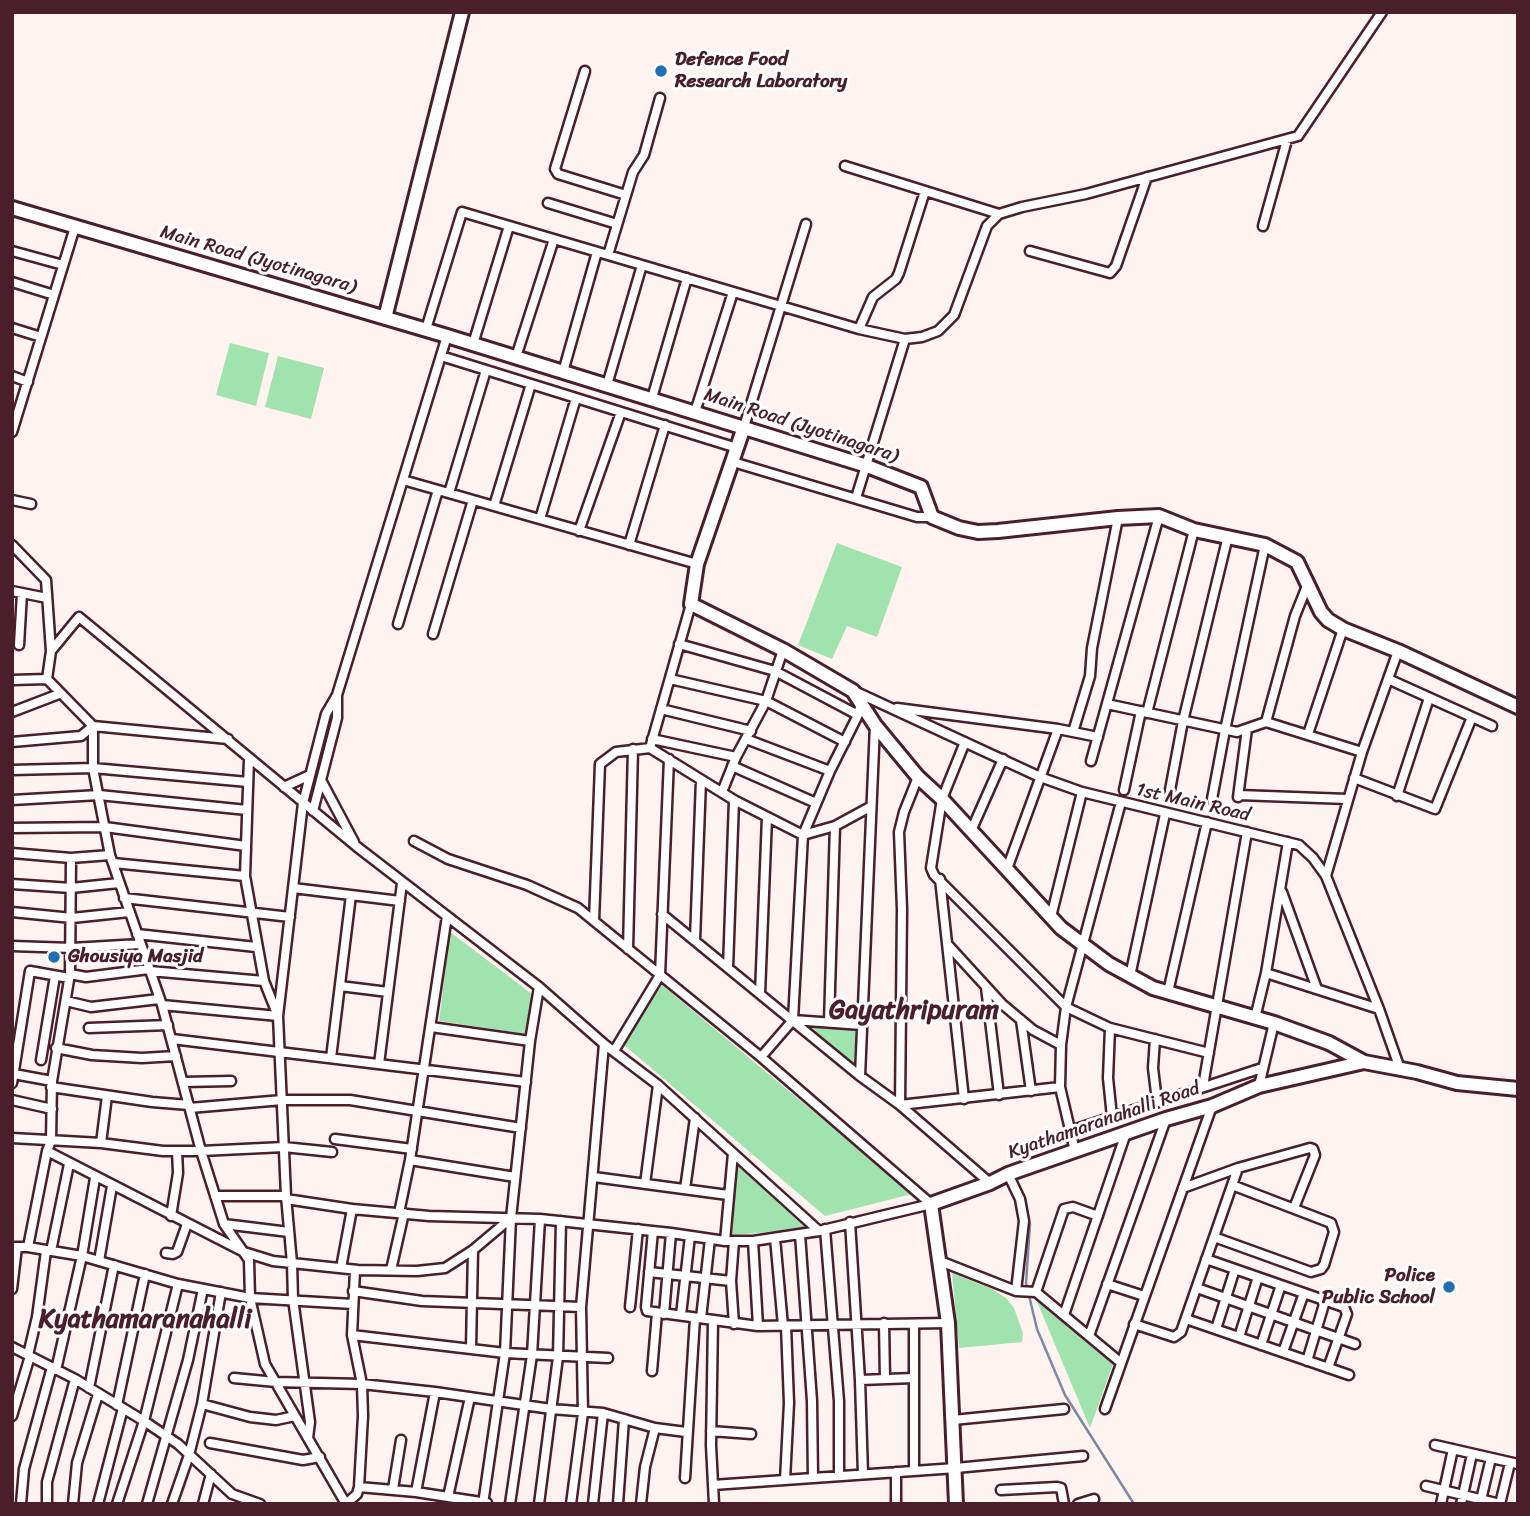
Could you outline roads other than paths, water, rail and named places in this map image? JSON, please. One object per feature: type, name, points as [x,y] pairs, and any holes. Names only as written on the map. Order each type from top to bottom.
[{"type":"street","points":[[385,318],[462,12]]},
{"type":"street","points":[[426,330],[462,212],[859,329],[905,339],[922,337],[937,331],[954,315],[987,226],[999,214],[1298,136],[1382,12]]},
{"type":"street","points":[[585,71],[555,169],[558,174],[626,195]]},
{"type":"street","points":[[608,255],[633,172],[644,155],[660,98]]},
{"type":"street","points":[[1263,226],[1287,140]]},
{"type":"street","points":[[845,166],[999,214]]},
{"type":"street","points":[[1030,251],[1110,273],[1116,266],[1147,177]]},
{"type":"street","points":[[859,329],[873,297],[900,273],[925,191]]},
{"type":"street","points":[[548,203],[617,224]]},
{"type":"street","name":"Main Road (Jyotinagara)","points":[[12,208],[447,336],[867,466],[921,487],[932,517]]},
{"type":"street","points":[[651,744],[691,604],[697,565],[733,462],[806,224]]},
{"type":"street","points":[[473,344],[509,226]]},
{"type":"street","points":[[13,431],[75,227]]},
{"type":"street","points":[[516,357],[554,239]]},
{"type":"street","points":[[12,251],[63,265]]},
{"type":"street","points":[[563,372],[597,252]]},
{"type":"street","points":[[607,385],[642,265]]},
{"type":"street","points":[[652,398],[687,278]]},
{"type":"street","points":[[12,282],[54,295]]},
{"type":"street","points":[[695,412],[733,292]]},
{"type":"street","points":[[12,328],[41,337]]},
{"type":"street","points":[[308,1438],[310,1422],[293,1299],[278,1016],[303,803],[326,714],[337,695],[447,336]]},
{"type":"street","points":[[856,498],[905,339]]},
{"type":"street","points":[[441,356],[737,448]]},
{"type":"street","points":[[449,493],[486,370]]},
{"type":"street","points":[[12,376],[28,382]]},
{"type":"street","points":[[494,506],[531,384]]},
{"type":"street","points":[[540,519],[576,398]]},
{"type":"street","points":[[579,531],[621,412]]},
{"type":"street","points":[[629,545],[665,425]]},
{"type":"street","points":[[733,462],[917,517],[932,517],[959,528],[978,531],[1159,516],[1194,530],[1265,545],[1297,562],[1324,617],[1343,629],[1398,651],[1518,707]]},
{"type":"street","points":[[403,480],[697,565]]},
{"type":"street","points":[[398,624],[438,490]]},
{"type":"street","points":[[12,500],[31,504]]},
{"type":"street","points":[[433,634],[473,500]]},
{"type":"street","points":[[1091,761],[1159,516]]},
{"type":"street","points":[[1073,732],[1090,676],[1091,648],[1118,518]]},
{"type":"street","points":[[1124,790],[1194,530]]},
{"type":"street","points":[[1170,790],[1183,721],[1228,536]]},
{"type":"street","points":[[12,545],[46,580],[51,651],[47,679],[93,726],[228,739]]},
{"type":"street","points":[[1212,799],[1265,545]]},
{"type":"street","points":[[1266,722],[1295,616],[1307,586]]},
{"type":"street","points":[[19,645],[17,592],[47,598]]},
{"type":"street","points":[[691,604],[783,650],[853,691],[860,709],[918,777],[942,799],[1051,916],[1109,964],[1153,988],[1274,1023],[1329,1043],[1364,1062]]},
{"type":"street","points":[[51,651],[79,617],[356,846],[539,987],[604,1044],[658,1085],[822,1230],[839,1401],[839,1476]]},
{"type":"street","points":[[1308,734],[1343,629]]},
{"type":"street","points":[[679,644],[775,671],[860,709]]},
{"type":"street","points":[[722,792],[736,757],[766,701],[783,650]]},
{"type":"street","points":[[1326,876],[1362,752],[1398,651]]},
{"type":"street","points":[[12,680],[47,679]]},
{"type":"street","points":[[670,679],[766,701],[845,742]]},
{"type":"street","points":[[1388,679],[1492,726]]},
{"type":"street","name":"1st Main Road","points":[[853,691],[1040,778],[1166,814],[1299,845],[1326,876],[1401,1070]]},
{"type":"street","points":[[12,712],[59,694]]},
{"type":"street","points":[[313,811],[337,714],[337,695]]},
{"type":"street","points":[[1397,796],[1429,698]]},
{"type":"street","points":[[1107,704],[1237,732],[1266,722],[1362,752]]},
{"type":"street","points":[[887,706],[1058,729],[1098,737]]},
{"type":"street","points":[[661,709],[748,735],[830,771]]},
{"type":"street","points":[[761,1057],[793,1020],[803,835],[860,709]]},
{"type":"street","points":[[1354,778],[1435,809],[1472,717]]},
{"type":"street","points":[[860,1076],[875,725]]},
{"type":"street","points":[[12,742],[80,736],[93,726]]},
{"type":"street","points":[[93,726],[93,768],[112,859],[161,1002],[201,1151],[224,1224],[249,1260],[250,1298],[265,1364],[346,1504],[357,1494],[359,1487],[363,1416],[362,1384],[352,1335],[355,1270]]},
{"type":"street","points":[[1007,869],[1058,729]]},
{"type":"street","points":[[1247,729],[1238,796],[1347,799]]},
{"type":"street","points":[[965,742],[942,799],[931,868],[934,875],[1066,1007],[1110,1028],[1209,1053]]},
{"type":"street","points":[[651,744],[669,759],[734,800],[803,835],[835,826],[870,807]]},
{"type":"street","points":[[594,921],[600,764],[615,752],[651,744],[736,757]]},
{"type":"street","points":[[628,949],[633,749]]},
{"type":"street","points":[[249,759],[245,876],[264,981],[278,1016]]},
{"type":"street","points":[[614,1051],[660,975],[669,759]]},
{"type":"street","points":[[971,831],[1003,759]]},
{"type":"street","points":[[732,766],[816,803]]},
{"type":"street","points":[[12,770],[93,768],[248,782]]},
{"type":"street","points":[[284,787],[310,775]]},
{"type":"street","points":[[900,1105],[902,909],[899,832],[918,777]]},
{"type":"street","points":[[321,780],[356,846]]},
{"type":"street","points":[[695,940],[701,780]]},
{"type":"street","points":[[1051,916],[1082,792]]},
{"type":"street","points":[[12,800],[99,794],[247,810]]},
{"type":"street","points":[[728,968],[734,800]]},
{"type":"street","points":[[1075,1151],[1060,1087],[1061,1045],[1066,1007],[1121,802]]},
{"type":"street","points":[[1130,976],[1166,814]]},
{"type":"street","points":[[760,995],[767,817]]},
{"type":"street","points":[[1168,992],[1207,822]]},
{"type":"street","points":[[829,1022],[835,826]]},
{"type":"street","points":[[12,828],[105,827],[246,846]]},
{"type":"street","points":[[1203,1086],[1247,832]]},
{"type":"street","points":[[414,841],[447,859],[527,885],[578,908],[761,1057],[931,1204],[948,1323],[956,1504]]},
{"type":"street","points":[[1255,1018],[1266,973],[1289,842]]},
{"type":"street","points":[[12,853],[112,859],[245,876]]},
{"type":"street","points":[[28,1247],[51,1142],[51,1084],[66,1001],[72,948],[71,858]]},
{"type":"street","points":[[940,879],[964,1099]]},
{"type":"street","points":[[12,884],[71,888],[119,883]]},
{"type":"street","points":[[379,1064],[402,883]]},
{"type":"street","points":[[293,888],[400,901]]},
{"type":"street","points":[[1281,889],[1317,989]]},
{"type":"street","points":[[331,1058],[351,895]]},
{"type":"street","points":[[124,898],[290,917]]},
{"type":"street","points":[[12,912],[72,918],[129,912]]},
{"type":"street","points":[[663,914],[860,1076],[900,1105],[990,1183]]},
{"type":"street","points":[[391,1270],[447,916]]},
{"type":"street","points":[[137,934],[256,947]]},
{"type":"street","points":[[12,946],[72,948],[140,944]]},
{"type":"street","points":[[948,945],[1021,1020],[1033,1030],[1061,1045]]},
{"type":"street","points":[[264,981],[149,970],[86,977],[55,976],[30,971],[13,1079],[107,1096],[189,1106],[282,1100],[350,1100],[521,1128]]},
{"type":"street","points":[[1266,973],[1379,1009]]},
{"type":"street","points":[[41,1060],[55,976]]},
{"type":"street","points":[[340,986],[388,992]]},
{"type":"street","points":[[359,1487],[393,1489],[485,1503],[505,1353],[511,1218],[530,1041],[539,987]]},
{"type":"street","points":[[986,987],[999,1095]]},
{"type":"street","points":[[66,1001],[91,1007],[161,1002],[278,1016]]},
{"type":"street","points":[[793,1020],[862,1026]]},
{"type":"street","points":[[1021,1020],[1031,1091]]},
{"type":"street","points":[[1259,1086],[1274,1023]]},
{"type":"street","points":[[89,1028],[168,1026]]},
{"type":"street","points":[[430,1027],[530,1041]]},
{"type":"street","points":[[1110,1028],[1108,1078],[1112,1117]]},
{"type":"street","points":[[172,1039],[526,1083]]},
{"type":"street","points":[[1155,1040],[1153,1068],[1157,1101]]},
{"type":"street","points":[[571,1504],[583,1413],[581,1307],[604,1044]]},
{"type":"street","points":[[56,1048],[92,1055],[142,1058],[176,1056]]},
{"type":"street","name":"Kyathamaranahalli Road","points":[[215,1196],[286,1198],[352,1209],[401,1213],[588,1223],[710,1239],[753,1241],[822,1230],[931,1204],[1008,1174],[1166,1119],[1212,1106],[1259,1086],[1364,1062],[1457,1083],[1518,1089]]},
{"type":"street","points":[[1070,1131],[1262,1068]]},
{"type":"street","name":"Kyathamaranahalli Road","points":[[1401,1070],[1416,1078],[1459,1091],[1518,1097]]},
{"type":"street","points":[[183,1082],[231,1081]]},
{"type":"street","points":[[645,1184],[658,1085]]},
{"type":"street","points":[[900,1105],[1060,1087]]},
{"type":"street","points":[[101,1143],[107,1096]]},
{"type":"street","points":[[12,1100],[52,1109]]},
{"type":"street","points":[[1105,1409],[1212,1106]]},
{"type":"street","points":[[685,1189],[695,1118]]},
{"type":"street","points":[[1089,1336],[1166,1119]]},
{"type":"street","points":[[1064,1315],[1126,1133]]},
{"type":"street","points":[[12,1138],[177,1151],[284,1147],[332,1152]]},
{"type":"street","points":[[335,1139],[412,1149]]},
{"type":"street","points":[[1183,1188],[1306,1147],[1313,1149],[1315,1156],[1294,1208]]},
{"type":"street","points":[[47,1151],[95,1178],[244,1252],[273,1261],[355,1270],[417,1271],[445,1268],[473,1250],[511,1218]]},
{"type":"street","points":[[171,1216],[178,1173],[177,1151]]},
{"type":"street","points":[[733,1153],[728,1195],[734,1324]]},
{"type":"street","points":[[410,1160],[515,1177]]},
{"type":"street","points":[[12,1416],[29,1356],[69,1164]]},
{"type":"street","points":[[1134,1324],[1174,1337],[1181,1332],[1238,1168]]},
{"type":"street","points":[[1008,1174],[1020,1199],[1024,1221],[1016,1291]]},
{"type":"street","points":[[594,1177],[728,1195]]},
{"type":"street","points":[[21,1504],[24,1469],[54,1368],[82,1256],[95,1178]]},
{"type":"street","points":[[1214,1237],[1311,1272],[1324,1265],[1334,1232],[1333,1225],[1232,1185]]},
{"type":"street","points":[[99,1261],[112,1186]]},
{"type":"street","points":[[1031,1292],[1064,1209],[1073,1207],[1098,1216]]},
{"type":"street","points":[[341,1268],[352,1209]]},
{"type":"street","points":[[510,1504],[532,1355],[540,1219]]},
{"type":"street","points":[[540,1504],[558,1357],[561,1221]]},
{"type":"street","points":[[850,1222],[863,1474]]},
{"type":"street","points":[[166,1253],[177,1252],[187,1224]]},
{"type":"street","points":[[224,1224],[289,1231]]},
{"type":"street","points":[[630,1307],[638,1229]]},
{"type":"street","points":[[653,1231],[646,1310],[758,1326],[948,1323]]},
{"type":"street","points":[[652,1371],[671,1233]]},
{"type":"street","points":[[800,1234],[813,1401],[813,1478]]},
{"type":"street","points":[[681,1315],[690,1236]]},
{"type":"street","points":[[775,1238],[785,1326],[789,1403],[785,1480]]},
{"type":"street","points":[[685,1478],[686,1432],[698,1318],[710,1239]]},
{"type":"street","points":[[753,1241],[758,1326]]},
{"type":"street","points":[[12,1289],[15,1247],[28,1247],[82,1256],[178,1284],[250,1298],[353,1304]]},
{"type":"street","points":[[471,1348],[473,1250]]},
{"type":"street","points":[[1206,1259],[1347,1310],[1328,1368]]},
{"type":"street","points":[[940,1261],[1016,1291],[1031,1292],[1064,1315],[1120,1362]]},
{"type":"street","points":[[89,1388],[114,1265]]},
{"type":"street","points":[[1216,1329],[1235,1269]]},
{"type":"street","points":[[649,1272],[731,1281]]},
{"type":"street","points":[[98,1504],[120,1407],[145,1274]]},
{"type":"street","points":[[1239,1337],[1258,1277]]},
{"type":"street","points":[[1107,1283],[1144,1296]]},
{"type":"street","points":[[117,1504],[144,1421],[178,1284]]},
{"type":"street","points":[[1261,1345],[1281,1285]]},
{"type":"street","points":[[147,1504],[188,1360],[203,1289]]},
{"type":"street","points":[[1197,1289],[1356,1344]]},
{"type":"street","points":[[354,1291],[422,1301],[581,1307]]},
{"type":"street","points":[[172,1504],[189,1455],[202,1404],[221,1292]]},
{"type":"street","points":[[1283,1352],[1304,1293]]},
{"type":"street","points":[[1307,1361],[1325,1301]]},
{"type":"street","points":[[1186,1319],[1349,1375]]},
{"type":"street","points":[[713,1320],[711,1431],[714,1504]]},
{"type":"street","points":[[884,1324],[886,1379]]},
{"type":"street","points":[[914,1324],[914,1470]]},
{"type":"street","points":[[352,1335],[505,1353],[608,1358]]},
{"type":"street","points":[[12,1347],[75,1379],[144,1421],[189,1455],[232,1494],[256,1503]]},
{"type":"street","points":[[234,1378],[362,1384],[435,1392],[583,1413],[603,1413],[654,1428],[686,1432]]},
{"type":"street","points":[[860,1381],[914,1378]]},
{"type":"street","points":[[47,1504],[47,1482],[75,1379]]},
{"type":"street","points":[[416,1492],[435,1392]]},
{"type":"street","points":[[73,1504],[77,1463],[98,1394]]},
{"type":"street","points":[[448,1497],[470,1397]]},
{"type":"street","points":[[202,1404],[250,1417],[276,1420],[295,1416]]},
{"type":"street","points":[[953,1420],[1064,1409]]},
{"type":"street","points":[[593,1504],[603,1413]]},
{"type":"street","points":[[618,1504],[624,1419]]},
{"type":"street","points":[[641,1504],[645,1467],[654,1428]]},
{"type":"street","points":[[711,1431],[751,1434]]},
{"type":"street","points":[[393,1489],[401,1440]]},
{"type":"street","points":[[210,1443],[303,1460],[320,1457]]},
{"type":"street","points":[[1426,1486],[1444,1490],[1462,1499],[1500,1504],[1514,1463],[1435,1445]]},
{"type":"street","points":[[1441,1504],[1453,1449]]},
{"type":"street","points":[[1462,1499],[1472,1454]]},
{"type":"street","points":[[713,1485],[1083,1456]]},
{"type":"street","points":[[1481,1502],[1491,1458]]},
{"type":"street","points":[[896,1504],[897,1472]]},
{"type":"street","points":[[203,1504],[211,1474]]},
{"type":"street","points":[[1001,1490],[1057,1487],[1061,1488],[1063,1504]]},
{"type":"street","points":[[1078,1504],[1094,1499]]},
{"type":"waterway","points":[[1026,1213],[1030,1224],[1026,1283],[1037,1329],[1065,1395],[1134,1504]]},
{"type":"place","name":"Defence Food Research Laboratory","points":[[661,71]]},
{"type":"place","name":"Ghousiya Masjid","points":[[54,957]]},
{"type":"place","name":"Police Public School","points":[[1449,1287]]},
{"type":"district","name":"Gayathripuram","points":[[914,1011]]},
{"type":"district","name":"Kyathamaranahalli","points":[[145,1320]]}]
